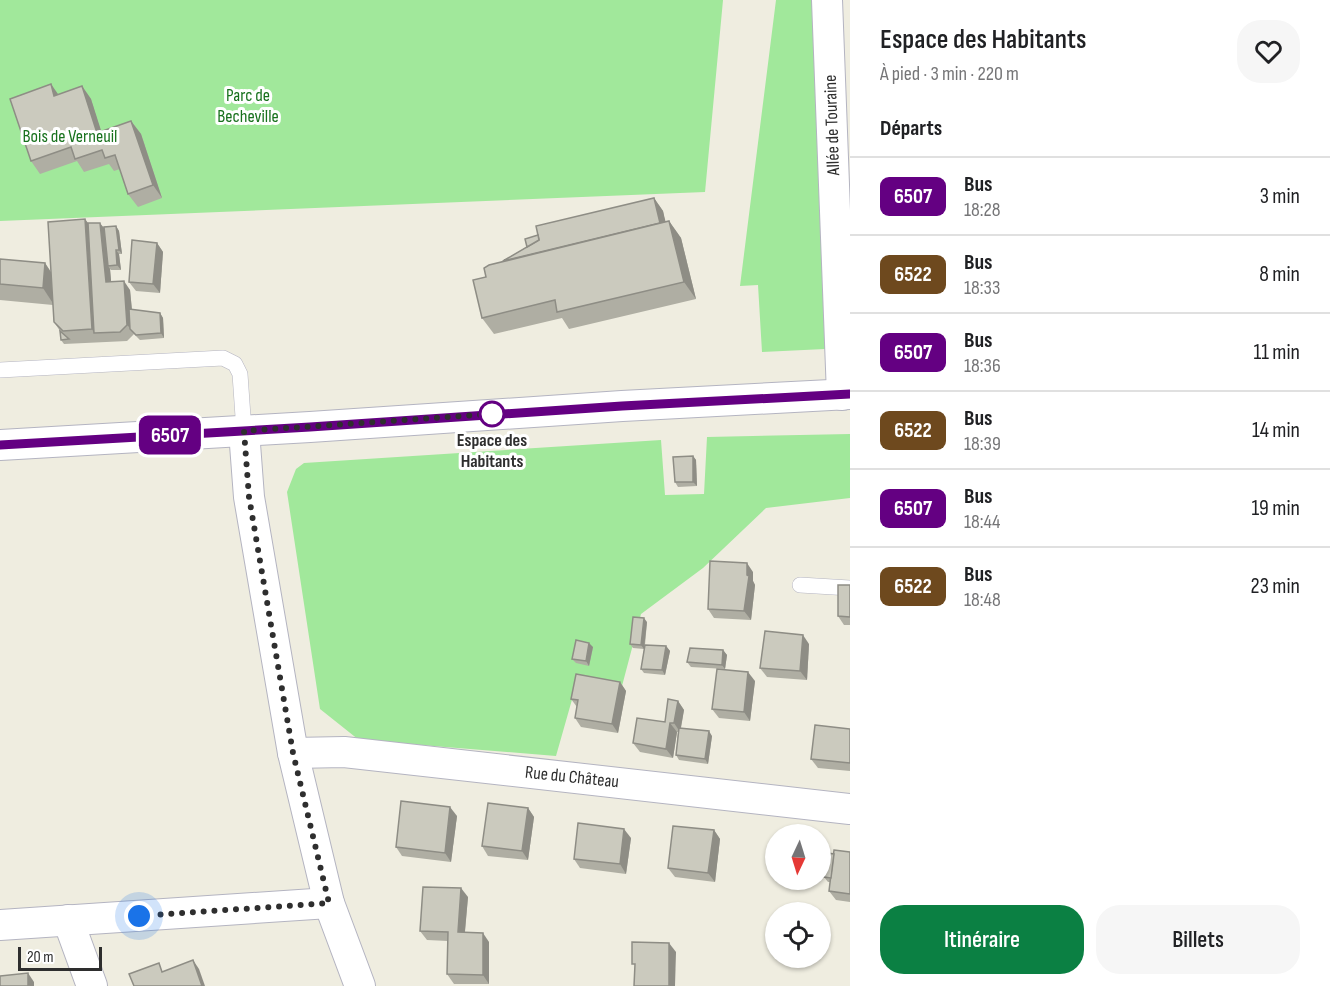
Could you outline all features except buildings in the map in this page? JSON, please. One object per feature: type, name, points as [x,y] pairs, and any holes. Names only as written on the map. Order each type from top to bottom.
[{"type":"street","name":"Allée de Touraine","points":[[827,0],[846,395]]},
{"type":"street","points":[[0,445],[622,406],[846,395]]},
{"type":"street","points":[[244,431],[249,497],[293,753],[329,903],[360,986]]},
{"type":"street","name":"Rue du Château","points":[[293,753],[344,752],[850,809]]},
{"type":"street","points":[[0,926],[329,903]]},
{"type":"street","points":[[68,920],[92,986]]},
{"type":"lane","points":[[0,370],[223,357],[235,364],[240,374],[244,431]]},
{"type":"lane","points":[[800,585],[850,588]]},
{"type":"green space","name":"Parc de Becheville","points":[[0,0],[723,0],[705,192],[0,221]]},
{"type":"green space","points":[[776,0],[814,0],[825,349],[762,352],[758,285],[740,286]]},
{"type":"green space","points":[[850,434],[850,498],[766,508],[703,568],[641,614],[622,686],[577,682],[556,756],[359,740],[320,709],[287,492],[296,469],[304,463],[661,440],[665,495],[704,494],[707,437]]},
{"type":"bus line","name":"6507","points":[[0,445],[850,394]]},
{"type":"place","name":"Espace des Habitants","points":[[492,414]]},
{"type":"route","points":[[139,916],[329,903],[293,753],[249,497],[244,456],[244,431],[492,414]]},
{"type":"park label","name":"Bois de Verneuil","points":[[70,136]]}]
